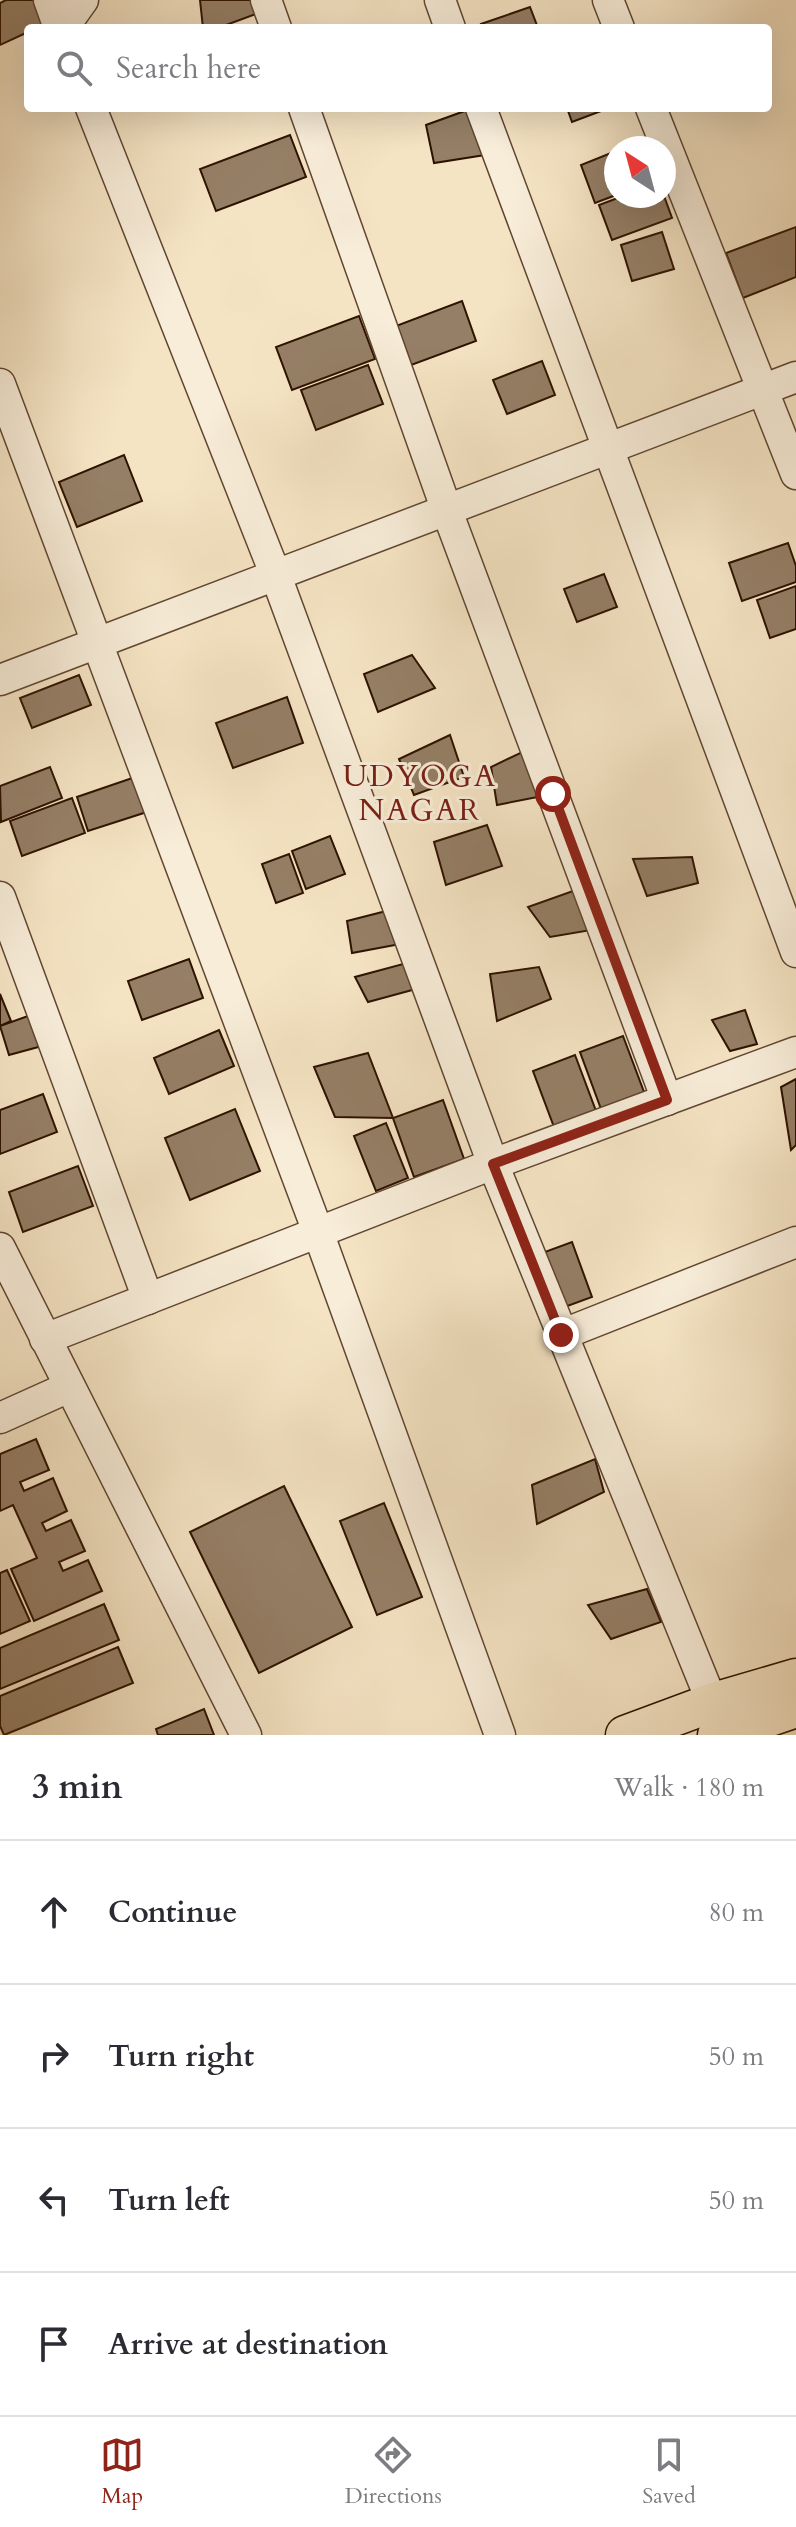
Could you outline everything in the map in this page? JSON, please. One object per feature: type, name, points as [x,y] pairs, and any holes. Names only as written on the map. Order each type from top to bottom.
[{"type":"main road","points":[[720,1726],[796,1678]]},
{"type":"main road","points":[[625,1735],[720,1726],[796,1708]]},
{"type":"street","points":[[49,0],[59,24]]},
{"type":"street","points":[[64,24],[83,0]]},
{"type":"street","points":[[266,0],[275,24]]},
{"type":"street","points":[[440,0],[449,24]]},
{"type":"street","points":[[608,0],[617,24]]},
{"type":"street","points":[[93,112],[276,576],[493,1164],[720,1726]]},
{"type":"street","points":[[305,112],[447,511],[667,1100]]},
{"type":"street","points":[[483,112],[796,952]]},
{"type":"street","points":[[653,112],[796,474]]},
{"type":"street","points":[[4,672],[97,643],[796,377]]},
{"type":"street","points":[[0,384],[318,1232],[500,1735]]},
{"type":"street","points":[[0,897],[148,1299]]},
{"type":"street","points":[[45,1339],[493,1164],[796,1052]]},
{"type":"street","points":[[561,1335],[796,1242]]},
{"type":"street","points":[[0,1249],[246,1735]]},
{"type":"street","points":[[0,1418],[69,1387]]},
{"type":"building","points":[[6,0],[34,0],[45,24],[24,24],[24,34],[0,45],[0,3]]},
{"type":"building","points":[[200,0],[256,0],[256,14],[229,24],[203,24]]},
{"type":"building","points":[[530,7],[536,24],[481,24]]},
{"type":"building","points":[[462,112],[475,112],[498,153],[434,163],[426,125]]},
{"type":"building","points":[[568,112],[598,112],[572,122]]},
{"type":"building","points":[[290,135],[306,177],[216,211],[200,169]]},
{"type":"building","points":[[604,156],[604,200],[595,203],[581,165]]},
{"type":"building","points":[[604,203],[604,208],[668,208],[672,218],[612,240],[599,205]]},
{"type":"building","points":[[796,227],[796,277],[743,298],[726,253]]},
{"type":"building","points":[[662,232],[674,269],[632,281],[621,245]]},
{"type":"building","points":[[462,301],[476,341],[403,368],[388,329]]},
{"type":"building","points":[[359,316],[375,359],[292,390],[276,347]]},
{"type":"building","points":[[542,361],[555,395],[507,414],[493,380]]},
{"type":"building","points":[[368,365],[383,404],[316,430],[301,390]]},
{"type":"building","points":[[124,455],[142,501],[77,527],[59,482]]},
{"type":"building","points":[[788,543],[796,566],[796,582],[742,601],[729,563]]},
{"type":"building","points":[[604,574],[617,607],[577,622],[564,589]]},
{"type":"building","points":[[796,586],[796,629],[770,638],[757,600]]},
{"type":"building","points":[[412,655],[435,688],[378,712],[364,674]]},
{"type":"building","points":[[79,675],[91,705],[32,728],[20,698]]},
{"type":"building","points":[[287,697],[303,743],[233,768],[216,723]]},
{"type":"building","points":[[450,735],[464,777],[414,795],[399,759]]},
{"type":"building","points":[[535,746],[553,794],[497,805],[491,767]]},
{"type":"building","points":[[50,767],[62,798],[1,822],[0,786]]},
{"type":"building","points":[[141,775],[153,810],[88,831],[77,797]]},
{"type":"building","points":[[72,798],[85,833],[22,856],[10,821]]},
{"type":"building","points":[[487,825],[502,866],[446,885],[434,842]]},
{"type":"building","points":[[330,836],[345,874],[306,889],[292,851]]},
{"type":"building","points":[[289,854],[303,893],[276,903],[262,864]]},
{"type":"building","points":[[692,857],[698,883],[647,896],[633,859]]},
{"type":"building","points":[[587,886],[603,928],[550,937],[528,907]]},
{"type":"building","points":[[398,908],[411,942],[352,953],[347,921]]},
{"type":"building","points":[[189,959],[203,998],[142,1020],[128,981]]},
{"type":"building","points":[[403,964],[427,986],[368,1002],[355,977]]},
{"type":"building","points":[[539,967],[551,999],[497,1021],[490,974]]},
{"type":"building","points":[[0,994],[11,1021],[0,1026]]},
{"type":"building","points":[[745,1010],[757,1044],[730,1051],[712,1020]]},
{"type":"building","points":[[42,1011],[53,1043],[9,1055],[0,1026]]},
{"type":"building","points":[[219,1030],[234,1066],[169,1094],[154,1058]]},
{"type":"building","points":[[623,1036],[644,1092],[601,1109],[580,1052]]},
{"type":"building","points":[[368,1053],[393,1118],[335,1117],[314,1067]]},
{"type":"building","points":[[575,1055],[596,1111],[554,1127],[533,1071]]},
{"type":"building","points":[[796,1079],[796,1145],[791,1150],[781,1087]]},
{"type":"building","points":[[43,1094],[57,1132],[0,1154],[0,1110]]},
{"type":"building","points":[[443,1100],[464,1159],[414,1177],[393,1118]]},
{"type":"building","points":[[235,1109],[260,1171],[190,1200],[165,1138]]},
{"type":"building","points":[[386,1123],[408,1178],[376,1191],[354,1136]]},
{"type":"building","points":[[78,1166],[93,1206],[23,1232],[9,1192]]},
{"type":"building","points":[[572,1242],[592,1297],[562,1308],[542,1253]]},
{"type":"building","points":[[36,1439],[49,1470],[20,1482],[24,1491],[53,1478],[67,1511],[42,1523],[46,1531],[71,1520],[85,1551],[59,1562],[63,1571],[88,1560],[102,1591],[34,1621],[11,1569],[37,1558],[13,1505],[0,1511],[0,1454]]},
{"type":"building","points":[[595,1459],[604,1492],[537,1524],[532,1485]]},
{"type":"building","points":[[284,1486],[352,1627],[259,1673],[190,1532]]},
{"type":"building","points":[[384,1503],[422,1597],[377,1615],[340,1521]]},
{"type":"building","points":[[7,1570],[30,1621],[0,1634],[0,1573]]},
{"type":"building","points":[[647,1589],[661,1622],[611,1639],[588,1605]]},
{"type":"building","points":[[104,1604],[119,1640],[0,1689],[0,1648]]},
{"type":"building","points":[[118,1647],[133,1683],[4,1735],[0,1726],[0,1696]]},
{"type":"building","points":[[204,1709],[214,1735],[158,1735],[156,1729]]},
{"type":"district","name":"UDYOGA NAGAR","points":[[420,793]]},
{"type":"route","points":[[553,794],[667,1100],[493,1164],[561,1335]]}]
